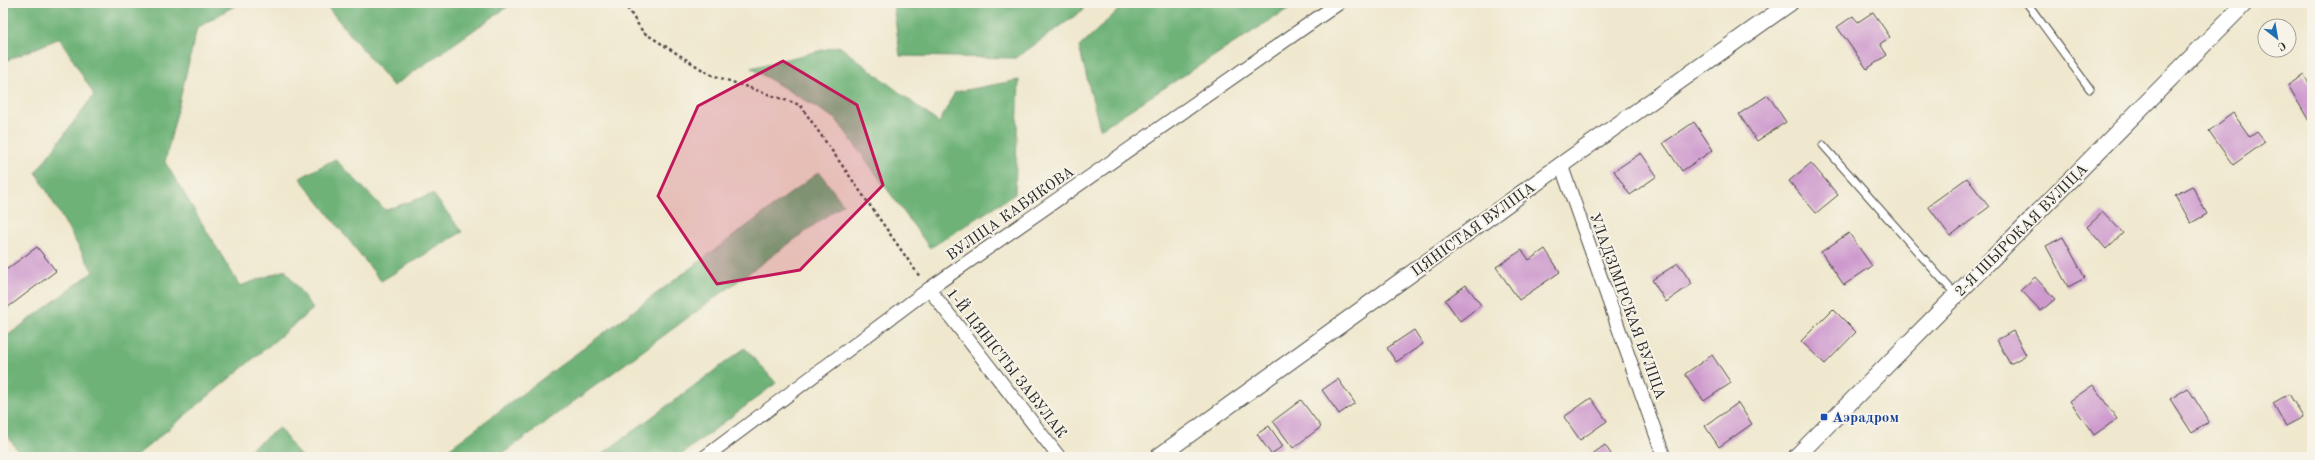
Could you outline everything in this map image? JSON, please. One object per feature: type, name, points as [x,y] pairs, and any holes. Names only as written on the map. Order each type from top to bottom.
[{"type":"street","name":"ВУЛІЦА КАБЯКОВА","points":[[705,457],[929,289],[1339,3]]},
{"type":"street","name":"ЦЯНІСТАЯ ВУЛІЦА","points":[[1158,457],[1561,165],[1790,3]]},
{"type":"street","name":"2-Я ШЫРОКАЯ ВУЛІЦА","points":[[1796,457],[2245,3]]},
{"type":"street","name":"УЛАДЗІМІРСКАЯ ВУЛІЦА","points":[[1561,165],[1664,457]]},
{"type":"street","name":"1-Й ЦЯНІСТЫ ЗАВУЛАК","points":[[929,289],[1059,457]]},
{"type":"lane","points":[[2028,3],[2090,89]]},
{"type":"lane","points":[[1823,145],[1956,296]]},
{"type":"path","points":[[624,3],[643,32],[709,74],[800,105],[929,289]]},
{"type":"highlighted area","points":[[783,61],[857,105],[883,185],[800,270],[717,284],[658,196],[698,106]]},
{"type":"green space","points":[[3,3],[239,3],[197,28],[165,162],[240,286],[285,270],[313,309],[135,457],[22,457],[3,429],[3,339],[93,272],[36,172],[94,95],[60,38],[3,62]]},
{"type":"green space","points":[[324,3],[513,3],[393,86]]},
{"type":"green space","points":[[893,3],[1081,3],[1083,10],[1016,58],[900,56]]},
{"type":"green space","points":[[1126,3],[1297,3],[1100,129],[1079,47]]},
{"type":"green space","points":[[839,46],[939,123],[955,92],[1019,80],[1015,194],[930,248],[836,119],[751,68]]},
{"type":"green space","points":[[335,159],[385,210],[433,194],[462,232],[381,281],[300,178]]},
{"type":"green space","points":[[819,172],[843,204],[498,457],[438,457]]},
{"type":"green space","points":[[745,348],[776,383],[678,457],[598,457]]},
{"type":"green space","points":[[279,428],[301,457],[240,457]]},
{"type":"building","points":[[1873,12],[1890,37],[1880,44],[1887,55],[1867,69],[1837,27],[1853,16],[1858,22]]},
{"type":"building","points":[[2304,75],[2312,88],[2312,119],[2309,121],[2288,85]]},
{"type":"building","points":[[1768,95],[1786,122],[1757,141],[1739,114]]},
{"type":"building","points":[[2233,113],[2250,137],[2257,132],[2265,142],[2233,165],[2209,131]]},
{"type":"building","points":[[1694,122],[1713,150],[1682,171],[1663,143]]},
{"type":"building","points":[[1641,153],[1657,176],[1630,195],[1614,171]]},
{"type":"building","points":[[1811,163],[1838,195],[1816,213],[1789,181]]},
{"type":"building","points":[[1967,178],[1989,207],[1950,236],[1928,206]]},
{"type":"building","points":[[2192,186],[2207,214],[2191,223],[2175,195]]},
{"type":"building","points":[[2103,212],[2123,233],[2106,249],[2087,227]]},
{"type":"building","points":[[1849,233],[1872,266],[1844,285],[1821,252]]},
{"type":"building","points":[[2063,237],[2085,278],[2068,287],[2046,246]]},
{"type":"building","points":[[37,247],[56,271],[3,311],[3,272]]},
{"type":"building","points":[[1545,249],[1560,272],[1519,300],[1496,267],[1522,250],[1529,260]]},
{"type":"building","points":[[1678,263],[1692,284],[1666,302],[1652,280]]},
{"type":"building","points":[[2035,277],[2055,299],[2041,311],[2021,290]]},
{"type":"building","points":[[1466,285],[1481,305],[1460,321],[1445,300]]},
{"type":"building","points":[[1833,309],[1856,332],[1825,364],[1801,341]]},
{"type":"building","points":[[1414,330],[1423,344],[1396,362],[1387,348]]},
{"type":"building","points":[[2013,331],[2026,355],[2010,364],[1997,340]]},
{"type":"building","points":[[1712,355],[1731,383],[1704,401],[1685,374]]},
{"type":"building","points":[[1338,379],[1355,403],[1339,414],[1322,390]]},
{"type":"building","points":[[2093,385],[2117,419],[2094,435],[2070,401]]},
{"type":"building","points":[[2188,388],[2209,422],[2192,433],[2170,399]]},
{"type":"building","points":[[2289,394],[2303,417],[2286,426],[2273,403]]},
{"type":"building","points":[[1591,398],[1607,421],[1580,440],[1564,417]]},
{"type":"building","points":[[1301,400],[1321,427],[1293,448],[1273,421]]},
{"type":"building","points":[[1738,403],[1752,424],[1719,447],[1705,426]]},
{"type":"building","points":[[1269,426],[1283,446],[1271,454],[1257,434]]},
{"type":"building","points":[[1605,445],[1613,457],[1588,457]]},
{"type":"place","name":"Аэрадром","points":[[1824,417]]}]
